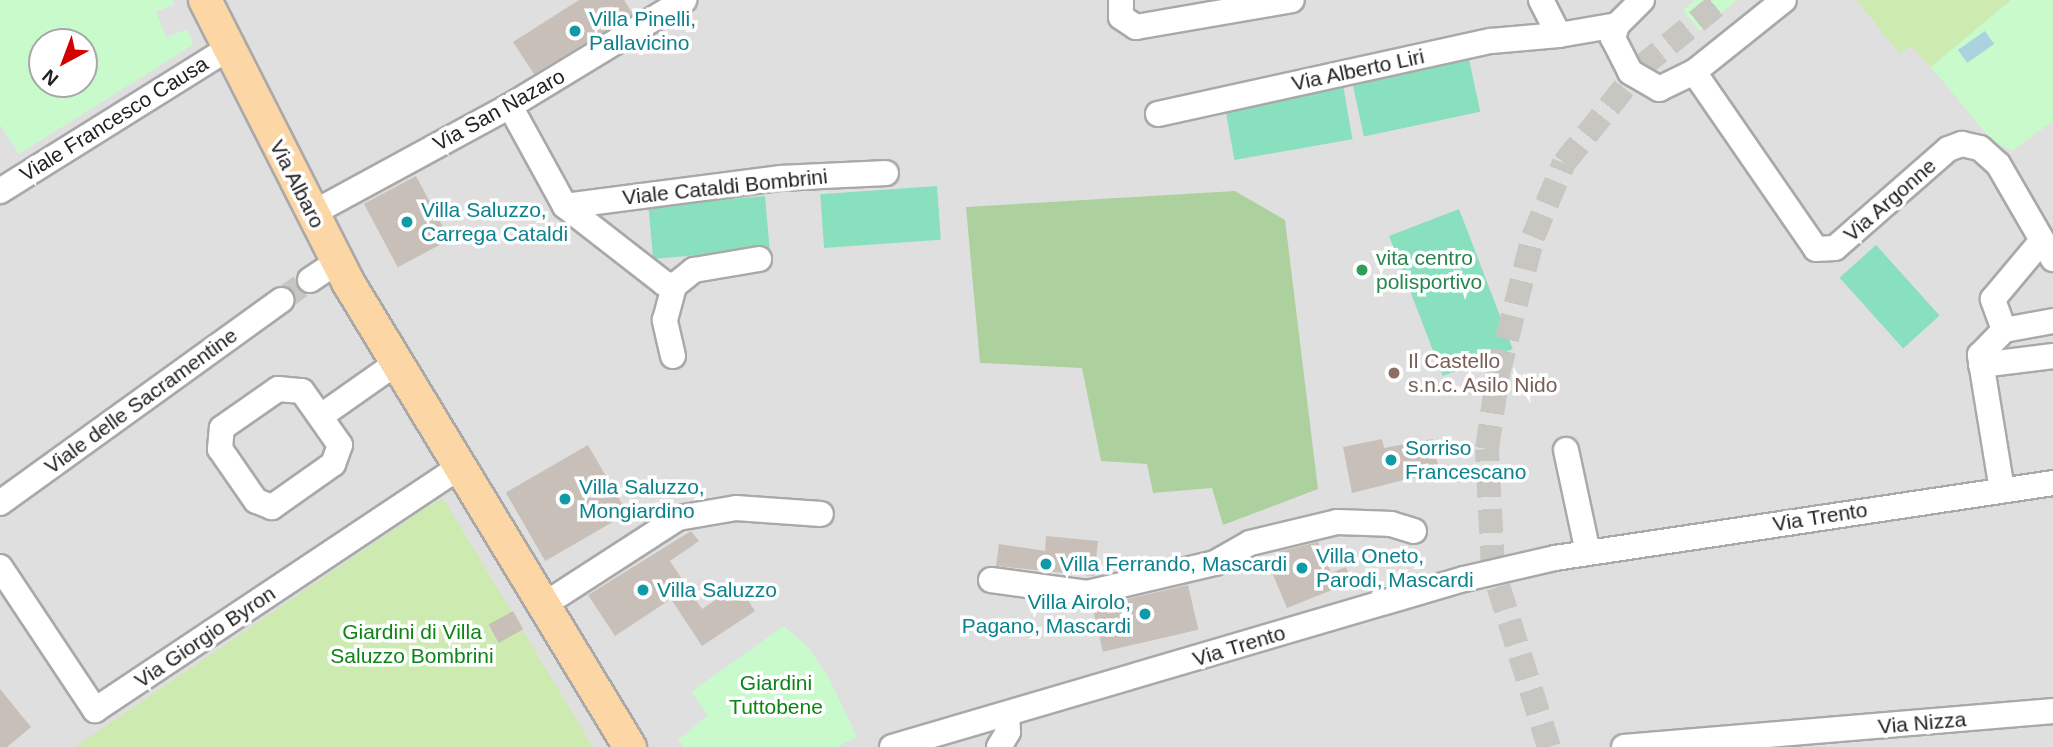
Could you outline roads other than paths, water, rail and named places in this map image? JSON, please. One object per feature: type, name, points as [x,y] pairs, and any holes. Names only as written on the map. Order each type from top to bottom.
[{"type":"main road","name":"Via Albaro","points":[[205,0],[311,214],[395,364],[630,747]]},
{"type":"street","name":"Via San Nazaro","points":[[311,214],[510,106],[684,0]]},
{"type":"street","points":[[1121,0],[1121,17],[1136,27],[1292,0]]},
{"type":"street","points":[[1541,0],[1559,35]]},
{"type":"street","points":[[1642,0],[1616,25],[1615,45],[1645,85],[1667,88],[1694,72],[1784,0]]},
{"type":"street","name":"Via Alberto Liri","points":[[1158,114],[1491,41],[1559,35],[1616,25]]},
{"type":"street","name":"Viale Francesco Causa","points":[[0,191],[229,48]]},
{"type":"street","name":"Via Argonne","points":[[1694,72],[1816,249],[1835,248],[1948,149],[1962,144],[1980,148],[1998,164],[2047,251]]},
{"type":"street","points":[[510,106],[565,206],[628,260],[674,286]]},
{"type":"street","name":"Viale Cataldi Bombrini","points":[[565,206],[781,178],[886,173]]},
{"type":"street","points":[[2002,490],[1980,355],[2000,321],[1996,293],[2047,251]]},
{"type":"street","points":[[673,356],[665,320],[674,286],[694,270],[759,259]]},
{"type":"street","points":[[310,280],[337,262]]},
{"type":"street","name":"Viale delle Sacramentine","points":[[0,503],[281,300]]},
{"type":"street","points":[[2000,321],[2053,321]]},
{"type":"street","points":[[1981,365],[2053,356]]},
{"type":"street","points":[[321,416],[395,364]]},
{"type":"street","points":[[278,389],[302,391],[321,416],[340,445],[333,464],[272,506],[256,501],[220,449],[222,428],[278,389]]},
{"type":"street","points":[[1566,450],[1588,553]]},
{"type":"street","name":"Via Giorgio Byron","points":[[0,566],[95,710],[457,469]]},
{"type":"street","name":"Via Trento","points":[[892,747],[1464,579],[1588,553],[2053,482]]},
{"type":"street","points":[[542,606],[678,518],[736,508],[821,514]]},
{"type":"street","points":[[991,580],[1087,593],[1215,563],[1251,543],[1337,522],[1391,524],[1414,531]]},
{"type":"street","name":"Via Nizza","points":[[1624,747],[2053,711]]},
{"type":"street","points":[[999,747],[1008,732],[1007,714]]},
{"type":"water","points":[[1985,31],[1994,44],[1967,63],[1958,50]]},
{"type":"tunnel","points":[[1549,747],[1493,569],[1487,449],[1498,374],[1533,237],[1564,163],[1641,67],[1723,0]]},
{"type":"tunnel","points":[[281,300],[310,280]]},
{"type":"place","name":"Villa Pinelli, Pallavicino","points":[[575,31]]},
{"type":"place","name":"Villa Saluzzo, Carrega Cataldi","points":[[407,222]]},
{"type":"place","name":"vita centro polisportivo","points":[[1362,270]]},
{"type":"place","name":"Il Castello s.n.c. Asilo Nido","points":[[1394,373]]},
{"type":"place","name":"Sorriso Francescano","points":[[1391,460]]},
{"type":"place","name":"Villa Saluzzo, Mongiardino","points":[[565,499]]},
{"type":"place","name":"Villa Ferrando, Mascardi","points":[[1046,564]]},
{"type":"place","name":"Villa Oneto, Parodi, Mascardi","points":[[1302,568]]},
{"type":"place","name":"Villa Saluzzo","points":[[643,590]]},
{"type":"place","name":"Villa Airolo, Pagano, Mascardi","points":[[1145,614]]},
{"type":"park label","name":"Giardini di Villa Saluzzo Bombrini","points":[[412,644]]},
{"type":"park label","name":"Giardini Tuttobene","points":[[776,695]]}]
